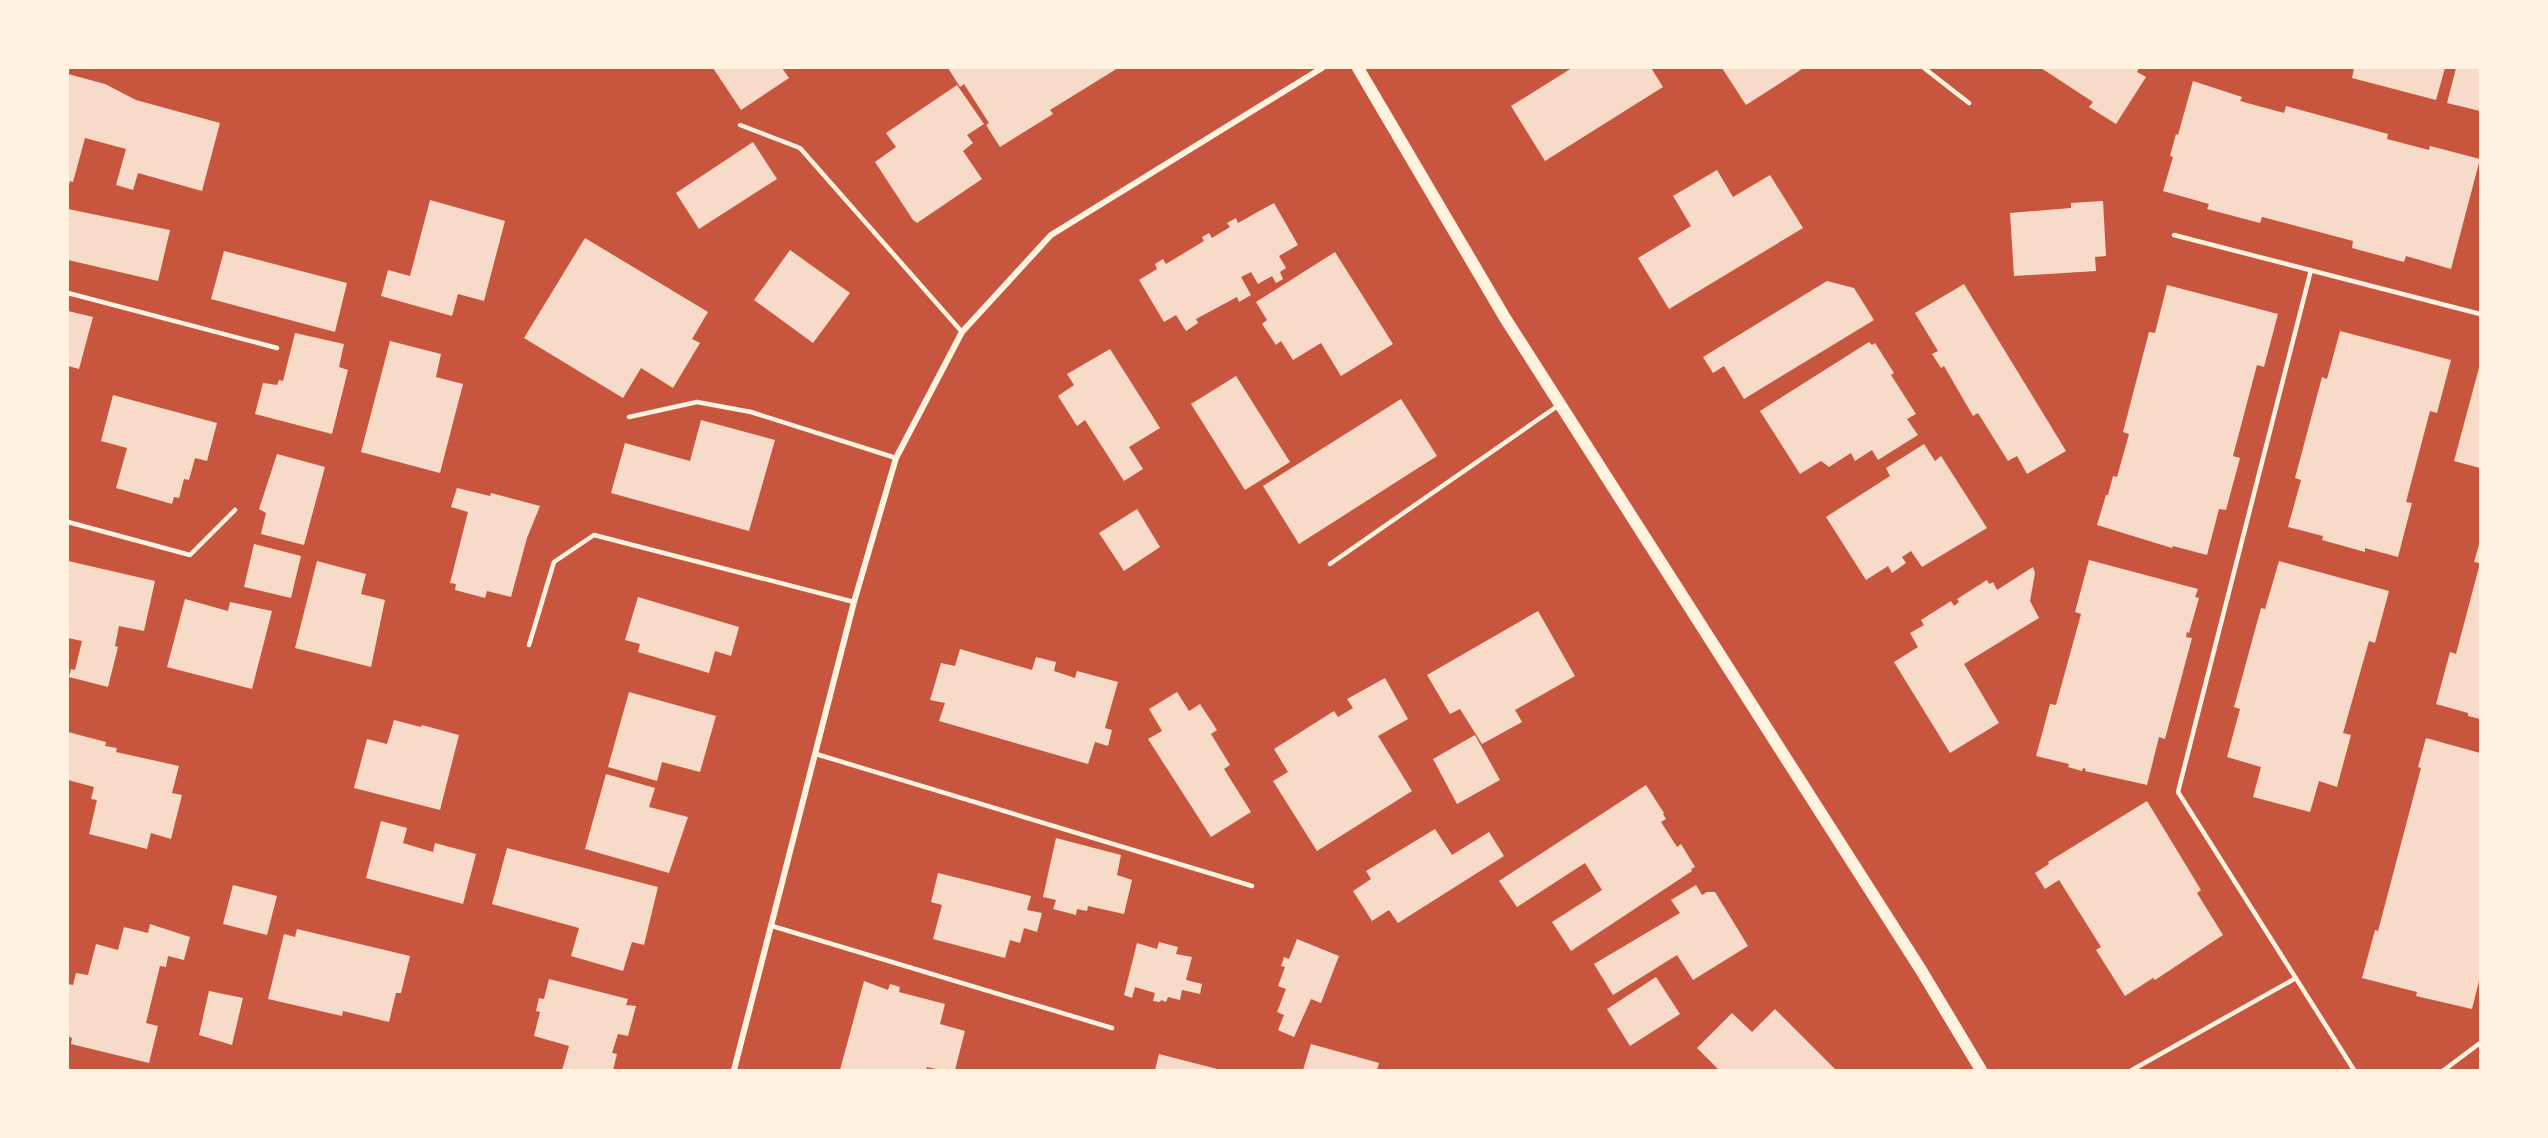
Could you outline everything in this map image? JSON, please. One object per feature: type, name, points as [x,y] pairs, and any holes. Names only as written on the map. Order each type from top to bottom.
[{"type":"main road","points":[[1358,68],[1505,318],[1921,970],[1981,1071]]},
{"type":"street","points":[[734,1071],[854,602],[897,458],[962,332],[1051,235],[1322,68]]},
{"type":"lane","points":[[1924,68],[1969,103]]},
{"type":"lane","points":[[740,124],[800,148],[962,332]]},
{"type":"lane","points":[[2174,235],[2481,314]]},
{"type":"lane","points":[[2311,270],[2178,792],[2354,1071]]},
{"type":"lane","points":[[68,293],[277,348]]},
{"type":"lane","points":[[629,417],[697,402],[750,412],[897,458]]},
{"type":"lane","points":[[1330,564],[1561,404]]},
{"type":"lane","points":[[68,522],[189,555],[235,510]]},
{"type":"lane","points":[[529,645],[554,562],[594,535],[854,602]]},
{"type":"lane","points":[[816,754],[1252,886]]},
{"type":"lane","points":[[772,926],[1112,1028]]},
{"type":"lane","points":[[2132,1071],[2296,978]]},
{"type":"lane","points":[[2444,1071],[2481,1043]]},
{"type":"building","points":[[713,68],[782,68],[789,78],[741,110]]},
{"type":"building","points":[[948,68],[1118,68],[1050,110],[1053,114],[1000,147],[986,125],[989,123],[964,84],[960,87]]},
{"type":"building","points":[[1572,68],[1651,68],[1663,87],[1545,161],[1511,106]]},
{"type":"building","points":[[1722,68],[1801,68],[1802,69],[1746,105]]},
{"type":"building","points":[[2041,68],[2139,68],[2137,72],[2146,77],[2116,124],[2089,107],[2093,102]]},
{"type":"building","points":[[2354,68],[2445,68],[2436,100],[2352,78]]},
{"type":"building","points":[[2456,68],[2480,68],[2480,111],[2447,103]]},
{"type":"building","points":[[68,74],[105,84],[136,100],[220,123],[202,191],[138,173],[133,190],[116,185],[126,149],[85,138],[73,182],[70,181],[68,189]]},
{"type":"building","points":[[2193,81],[2242,97],[2240,101],[2284,113],[2286,106],[2388,134],[2387,139],[2429,150],[2430,146],[2480,159],[2451,269],[2406,256],[2404,262],[2352,248],[2353,241],[2262,217],[2260,223],[2207,209],[2209,204],[2163,191],[2173,157],[2170,156],[2176,134],[2178,135]]},
{"type":"building","points":[[957,85],[984,124],[967,135],[973,143],[963,151],[982,179],[917,223],[875,162],[896,147],[886,133]]},
{"type":"building","points":[[753,142],[777,179],[699,229],[676,193]]},
{"type":"building","points":[[1717,170],[1733,197],[1770,175],[1803,228],[1669,309],[1638,258],[1691,226],[1673,196]]},
{"type":"building","points":[[430,200],[505,221],[484,301],[458,294],[452,316],[381,296],[388,270],[410,276]]},
{"type":"building","points":[[2103,201],[2106,256],[2095,257],[2096,271],[2014,276],[2010,213],[2071,208],[2071,203]]},
{"type":"building","points":[[1274,203],[1298,245],[1279,256],[1286,268],[1280,272],[1283,279],[1276,283],[1272,276],[1258,284],[1251,272],[1241,277],[1251,295],[1239,302],[1237,297],[1196,319],[1198,323],[1186,331],[1176,315],[1164,322],[1139,280],[1157,269],[1155,264],[1163,259],[1166,264],[1204,241],[1202,237],[1209,233],[1212,238],[1230,227],[1227,223],[1236,218],[1238,223]]},
{"type":"building","points":[[68,209],[170,230],[158,281],[68,260]]},
{"type":"building","points":[[585,238],[708,312],[692,339],[700,343],[673,388],[641,368],[623,398],[524,338]]},
{"type":"building","points":[[790,250],[850,293],[813,343],[754,300]]},
{"type":"building","points":[[224,251],[347,283],[335,332],[211,299]]},
{"type":"building","points":[[1335,252],[1393,344],[1341,376],[1321,343],[1293,360],[1281,341],[1276,345],[1262,324],[1267,320],[1256,302]]},
{"type":"building","points":[[1827,281],[1854,288],[1874,320],[1744,399],[1724,366],[1713,373],[1703,357]]},
{"type":"building","points":[[1964,284],[2066,451],[2027,474],[2017,456],[2008,461],[1978,413],[1973,416],[1944,366],[1941,368],[1932,354],[1938,351],[1915,313]]},
{"type":"building","points":[[2167,285],[2278,314],[2264,367],[2257,365],[2233,456],[2240,458],[2226,510],[2219,509],[2207,555],[2173,546],[2172,548],[2097,525],[2113,476],[2117,477],[2129,434],[2123,432],[2149,332],[2155,333]]},
{"type":"building","points":[[68,311],[93,317],[79,369],[68,366]]},
{"type":"building","points":[[2340,331],[2451,360],[2437,413],[2430,411],[2406,502],[2412,503],[2398,557],[2365,548],[2365,552],[2322,540],[2323,536],[2288,527],[2301,480],[2295,478],[2322,377],[2327,379]]},
{"type":"building","points":[[295,333],[344,344],[339,367],[348,370],[332,434],[255,414],[263,383],[277,385],[279,380],[283,381]]},
{"type":"building","points":[[390,341],[441,354],[436,377],[463,384],[440,473],[361,452]]},
{"type":"building","points":[[1869,342],[1872,345],[1875,343],[1894,373],[1891,375],[1916,414],[1907,419],[1918,435],[1878,460],[1872,450],[1855,461],[1851,453],[1829,467],[1821,461],[1800,474],[1760,411]]},
{"type":"building","points":[[1110,349],[1160,428],[1129,447],[1143,469],[1124,481],[1085,420],[1077,426],[1058,396],[1074,385],[1067,374]]},
{"type":"building","points":[[2480,364],[2480,468],[2454,461]]},
{"type":"building","points":[[1236,376],[1290,462],[1245,490],[1191,404]]},
{"type":"building","points":[[113,395],[217,423],[207,461],[195,458],[189,480],[184,479],[179,498],[174,497],[172,504],[116,488],[127,448],[101,441]]},
{"type":"building","points":[[1401,399],[1437,456],[1299,544],[1263,486]]},
{"type":"building","points":[[701,420],[775,440],[749,531],[611,493],[625,443],[690,461]]},
{"type":"building","points":[[1924,444],[1935,461],[1941,456],[1987,528],[1922,567],[1911,551],[1902,557],[1906,563],[1892,573],[1888,566],[1866,580],[1826,517],[1890,476],[1886,468]]},
{"type":"building","points":[[277,454],[325,467],[304,545],[261,534],[266,513],[259,509]]},
{"type":"building","points":[[457,488],[490,496],[491,493],[540,506],[527,538],[511,597],[487,591],[485,598],[455,590],[456,584],[450,583],[468,512],[451,507]]},
{"type":"building","points":[[1137,509],[1160,547],[1124,571],[1099,533]]},
{"type":"building","points":[[2480,541],[2480,563],[2474,562]]},
{"type":"building","points":[[254,544],[301,556],[291,598],[244,587]]},
{"type":"building","points":[[2089,560],[2198,589],[2195,597],[2199,598],[2186,637],[2192,638],[2165,739],[2159,737],[2147,785],[2085,771],[2086,769],[2083,768],[2082,771],[2068,767],[2069,764],[2036,756],[2050,704],[2056,705],[2081,614],[2075,612]]},
{"type":"building","points":[[68,561],[155,581],[144,631],[119,626],[115,646],[118,647],[108,687],[69,677],[71,669],[75,670],[82,641],[68,638]]},
{"type":"building","points":[[317,561],[366,574],[361,594],[385,600],[371,667],[295,648]]},
{"type":"building","points":[[2279,561],[2389,591],[2375,643],[2369,641],[2343,733],[2351,735],[2337,787],[2319,781],[2310,812],[2253,797],[2261,767],[2227,757],[2240,709],[2234,707],[2261,608],[2265,609]]},
{"type":"building","points":[[2480,563],[2480,719],[2468,716],[2468,713],[2436,704],[2450,652],[2456,654]]},
{"type":"building","points":[[2033,567],[2035,573],[2030,601],[2039,618],[1964,664],[1999,723],[1950,753],[1894,662],[1918,647],[1910,633],[1924,625],[1921,620],[1951,601],[1954,606],[1959,602],[1957,599],[1987,580],[1989,584],[1993,582],[1997,590]]},
{"type":"building","points":[[638,597],[739,627],[731,656],[715,651],[709,673],[638,652],[640,644],[625,640]]},
{"type":"building","points":[[185,599],[228,611],[230,602],[272,611],[252,689],[167,667]]},
{"type":"building","points":[[1538,611],[1575,676],[1515,710],[1522,722],[1482,744],[1460,709],[1450,714],[1427,675]]},
{"type":"building","points":[[960,649],[1032,670],[1036,657],[1056,662],[1054,671],[1075,678],[1077,671],[1118,682],[1105,728],[1112,730],[1108,746],[1095,742],[1088,764],[939,721],[945,703],[930,700],[941,663],[955,666]]},
{"type":"building","points":[[1385,678],[1408,719],[1378,736],[1412,791],[1317,851],[1273,781],[1288,772],[1274,749],[1334,711],[1338,717],[1353,708],[1347,699]]},
{"type":"building","points":[[629,692],[716,716],[700,772],[662,762],[657,781],[608,767]]},
{"type":"building","points":[[1177,692],[1189,711],[1200,704],[1217,730],[1211,734],[1230,765],[1224,769],[1251,812],[1211,837],[1148,739],[1162,731],[1149,709]]},
{"type":"building","points":[[394,720],[459,735],[440,810],[354,788],[367,739],[387,744]]},
{"type":"building","points":[[68,732],[106,742],[105,746],[117,748],[116,752],[179,766],[172,793],[182,795],[171,839],[151,833],[147,849],[89,834],[97,800],[91,799],[94,787],[68,780]]},
{"type":"building","points":[[1475,735],[1500,780],[1457,804],[1433,759]]},
{"type":"building","points":[[2426,738],[2480,753],[2480,977],[2472,1009],[2416,996],[2417,992],[2362,978],[2375,930],[2378,931],[2421,768],[2418,767]]},
{"type":"building","points":[[606,774],[655,788],[649,807],[688,817],[669,873],[585,849]]},
{"type":"building","points":[[1646,785],[1664,813],[1666,819],[1661,822],[1677,847],[1681,844],[1695,867],[1571,951],[1552,922],[1602,890],[1585,863],[1517,907],[1499,881]]},
{"type":"building","points":[[2147,801],[2201,890],[2197,893],[2223,935],[2155,980],[2153,978],[2125,996],[2096,950],[2101,947],[2059,880],[2045,889],[2035,873],[2049,864],[2048,862]]},
{"type":"building","points":[[381,821],[407,828],[403,843],[433,852],[435,843],[476,854],[463,904],[366,878]]},
{"type":"building","points":[[1435,829],[1452,855],[1489,832],[1504,856],[1398,923],[1389,910],[1372,921],[1353,891],[1371,879],[1366,871]]},
{"type":"building","points":[[1056,838],[1121,855],[1117,875],[1132,880],[1124,914],[1088,906],[1087,911],[1077,909],[1076,915],[1053,909],[1056,900],[1043,897]]},
{"type":"building","points":[[507,848],[658,887],[644,945],[632,942],[623,971],[571,956],[579,928],[492,904]]},
{"type":"building","points":[[938,873],[1031,896],[1027,910],[1042,913],[1037,932],[1024,928],[1020,943],[1010,940],[1005,958],[933,939],[942,905],[931,902]]},
{"type":"building","points":[[233,885],[277,896],[267,935],[223,924]]},
{"type":"building","points":[[1696,885],[1702,895],[1715,892],[1748,946],[1693,980],[1677,955],[1613,995],[1594,964],[1680,913],[1671,900]]},
{"type":"building","points":[[150,924],[190,937],[184,960],[168,956],[166,967],[160,966],[146,1023],[158,1026],[149,1063],[71,1044],[72,1038],[68,1036],[68,984],[73,985],[76,973],[88,975],[96,944],[118,950],[124,927],[148,933]]},
{"type":"building","points":[[297,929],[410,956],[401,993],[396,993],[389,1022],[343,1011],[342,1016],[268,999],[284,934],[295,937]]},
{"type":"building","points":[[1297,939],[1339,956],[1321,1003],[1311,999],[1294,1037],[1278,1030],[1284,1015],[1277,1012],[1286,989],[1278,986],[1285,967],[1281,966],[1284,957],[1289,959]]},
{"type":"building","points":[[1159,942],[1178,947],[1176,954],[1192,957],[1186,980],[1202,984],[1200,994],[1182,990],[1180,1000],[1168,997],[1166,1002],[1161,1000],[1160,1002],[1153,1001],[1155,993],[1135,987],[1132,998],[1124,995],[1137,943],[1157,949]]},
{"type":"building","points":[[1656,977],[1680,1014],[1630,1046],[1607,1009]]},
{"type":"building","points":[[549,979],[628,999],[626,1005],[636,1006],[628,1036],[618,1034],[612,1053],[617,1054],[613,1070],[562,1070],[569,1046],[534,1036],[540,1012],[536,1011],[539,998],[544,999]]},
{"type":"building","points":[[864,981],[888,990],[890,984],[900,987],[899,992],[945,1004],[940,1024],[965,1031],[955,1070],[927,1067],[926,1070],[840,1070]]},
{"type":"building","points":[[209,991],[243,998],[232,1045],[199,1035]]},
{"type":"building","points":[[1775,1009],[1836,1070],[1719,1070],[1697,1048],[1732,1013],[1752,1032]]},
{"type":"building","points":[[1311,1044],[1379,1063],[1377,1070],[1303,1070]]},
{"type":"building","points":[[1159,1054],[1221,1070],[1155,1070]]}]
